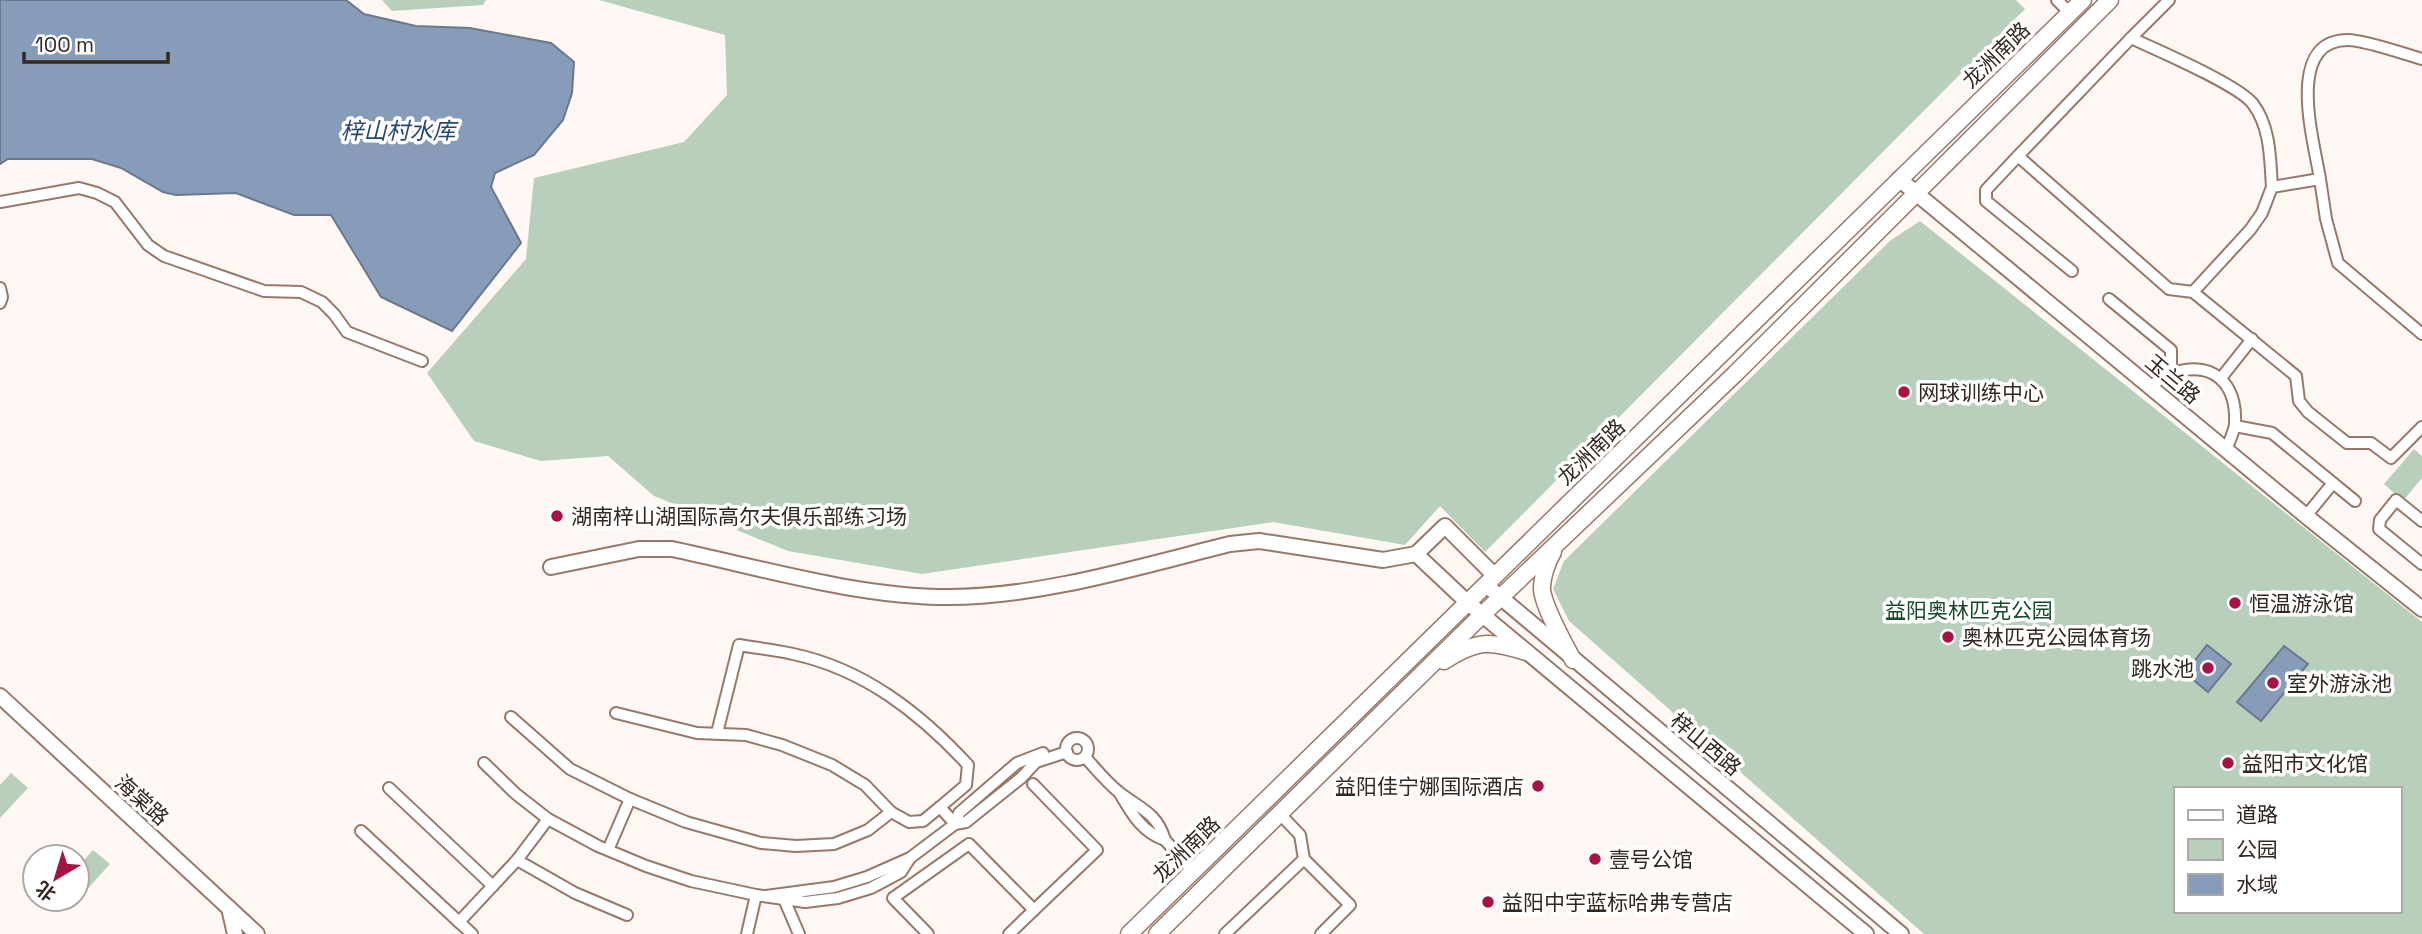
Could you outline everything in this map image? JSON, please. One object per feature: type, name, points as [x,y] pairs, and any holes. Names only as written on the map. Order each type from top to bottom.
[{"type":"main road","name":"龙洲南路","points":[[1129,934],[2083,0]]},
{"type":"main road","name":"龙洲南路","points":[[1157,934],[1482,615],[1735,374],[2110,0]]},
{"type":"main road","points":[[1557,544],[1548,561],[1542,589],[1553,620],[1573,660]]},
{"type":"main road","points":[[1419,677],[1457,653],[1482,642],[1506,645],[1526,652]]},
{"type":"street","points":[[2057,0],[2070,13]]},
{"type":"street","points":[[2072,271],[1986,201],[1986,190],[2169,0]]},
{"type":"street","points":[[2131,38],[2235,90],[2253,104],[2264,125],[2270,148],[2272,187],[2262,213],[2250,230],[2193,292]]},
{"type":"street","points":[[2422,58],[2349,40],[2328,44],[2316,53],[2308,72],[2309,106],[2326,219],[2338,263],[2422,334]]},
{"type":"street","points":[[2018,156],[2169,289],[2193,292],[2296,376],[2299,401],[2308,412],[2347,443],[2371,443],[2391,458],[2422,428]]},
{"type":"street","points":[[2272,187],[2320,178]]},
{"type":"street","name":"玉兰路","points":[[1899,179],[2422,609]]},
{"type":"street","points":[[0,202],[79,188],[97,193],[115,202],[148,245],[164,256],[264,291],[301,292],[322,302],[347,332],[422,361]]},
{"type":"street","points":[[0,288],[0,303]]},
{"type":"street","points":[[2109,299],[2171,351],[2171,373]]},
{"type":"street","points":[[2221,378],[2252,340]]},
{"type":"street","points":[[2150,387],[2171,373],[2206,369],[2221,378],[2230,390],[2235,426],[2226,450]]},
{"type":"street","points":[[2235,426],[2272,433],[2355,501]]},
{"type":"street","points":[[2306,516],[2333,483]]},
{"type":"street","points":[[2422,521],[2396,500],[2380,520],[2379,529],[2422,564]]},
{"type":"street","name":"梓山西路","points":[[1866,934],[1482,615],[1416,554],[1445,526],[1490,580],[1500,599],[1901,934]]},
{"type":"street","points":[[551,567],[639,549],[672,549],[891,594],[949,597],[999,594],[1051,585],[1230,544],[1259,541],[1383,560],[1416,554]]},
{"type":"street","points":[[616,713],[697,733],[746,736],[782,745],[832,765],[865,785],[891,811],[909,822],[923,821],[966,785],[968,765],[941,736],[892,696],[847,671],[795,654],[739,645],[717,733]]},
{"type":"street","name":"海棠路","points":[[0,696],[257,934]]},
{"type":"street","points":[[512,717],[570,769],[630,799],[686,822],[761,844],[834,844],[868,830],[891,811]]},
{"type":"street","points":[[761,896],[834,887],[867,877],[914,855],[955,824],[959,813],[1017,763],[1067,748],[1073,740],[1084,741],[1088,750],[1085,757]]},
{"type":"street","points":[[1067,748],[1075,760],[1085,757]]},
{"type":"street","points":[[1085,757],[1119,792],[1136,819],[1152,836],[1165,841],[1193,871]]},
{"type":"street","points":[[484,763],[516,794],[548,819],[608,850],[691,881],[761,896],[805,902],[838,898],[871,888],[901,872],[914,855]]},
{"type":"street","points":[[1009,934],[1097,850],[1032,784]]},
{"type":"street","points":[[389,788],[493,886]]},
{"type":"street","points":[[608,850],[630,799]]},
{"type":"street","points":[[940,807],[955,824]]},
{"type":"street","points":[[1280,814],[1300,835],[1304,859],[1350,905],[1321,934]]},
{"type":"street","points":[[459,922],[517,860],[548,819]]},
{"type":"street","points":[[361,831],[472,934]]},
{"type":"street","points":[[928,934],[893,898],[969,844],[1034,910]]},
{"type":"street","points":[[914,855],[932,869]]},
{"type":"street","points":[[1225,934],[1304,859]]},
{"type":"street","points":[[517,860],[575,893],[627,915]]},
{"type":"street","points":[[747,934],[761,896]]},
{"type":"street","points":[[784,899],[799,934]]},
{"type":"street","points":[[229,908],[235,934]]},
{"type":"green space","points":[[382,0],[486,0],[483,5],[392,11]]},
{"type":"green space","points":[[599,0],[2016,0],[2025,9],[1485,552],[1440,506],[1405,545],[1273,522],[922,574],[788,551],[654,496],[608,456],[541,461],[474,441],[427,373],[526,259],[534,178],[684,142],[727,95],[725,35]]},
{"type":"green space","name":"益阳奥林匹克公园","points":[[1920,221],[2422,622],[2422,934],[1924,934],[1569,621],[1553,589],[1564,561],[1891,240]]},
{"type":"green space","points":[[2414,449],[2422,456],[2422,478],[2403,501],[2384,484]]},
{"type":"green space","points":[[11,773],[28,788],[0,818],[0,785]]},
{"type":"green space","points":[[93,850],[110,864],[91,885]]},
{"type":"water","name":"梓山村水库","points":[[0,0],[346,0],[364,14],[416,26],[470,28],[551,43],[574,62],[572,93],[563,120],[534,155],[495,173],[491,187],[521,243],[452,331],[381,297],[331,215],[294,215],[236,193],[176,195],[163,192],[121,168],[92,159],[8,159],[0,164]]},
{"type":"water","name":"跳水池","points":[[2207,645],[2231,664],[2208,692],[2185,673]]},
{"type":"water","name":"室外游泳池","points":[[2284,646],[2308,664],[2261,721],[2237,702]]},
{"type":"place","name":"网球训练中心","points":[[1904,392]]},
{"type":"place","name":"湖南梓山湖国际高尔夫俱乐部练习场","points":[[557,516]]},
{"type":"place","name":"恒温游泳馆","points":[[2235,603]]},
{"type":"place","name":"奥林匹克公园体育场","points":[[1948,637]]},
{"type":"place","name":"跳水池","points":[[2208,668]]},
{"type":"place","name":"室外游泳池","points":[[2273,683]]},
{"type":"place","name":"益阳市文化馆","points":[[2228,763]]},
{"type":"place","name":"益阳佳宁娜国际酒店","points":[[1538,786]]},
{"type":"place","name":"壹号公馆","points":[[1595,859]]},
{"type":"place","name":"益阳中宇蓝标哈弗专营店","points":[[1488,902]]}]
